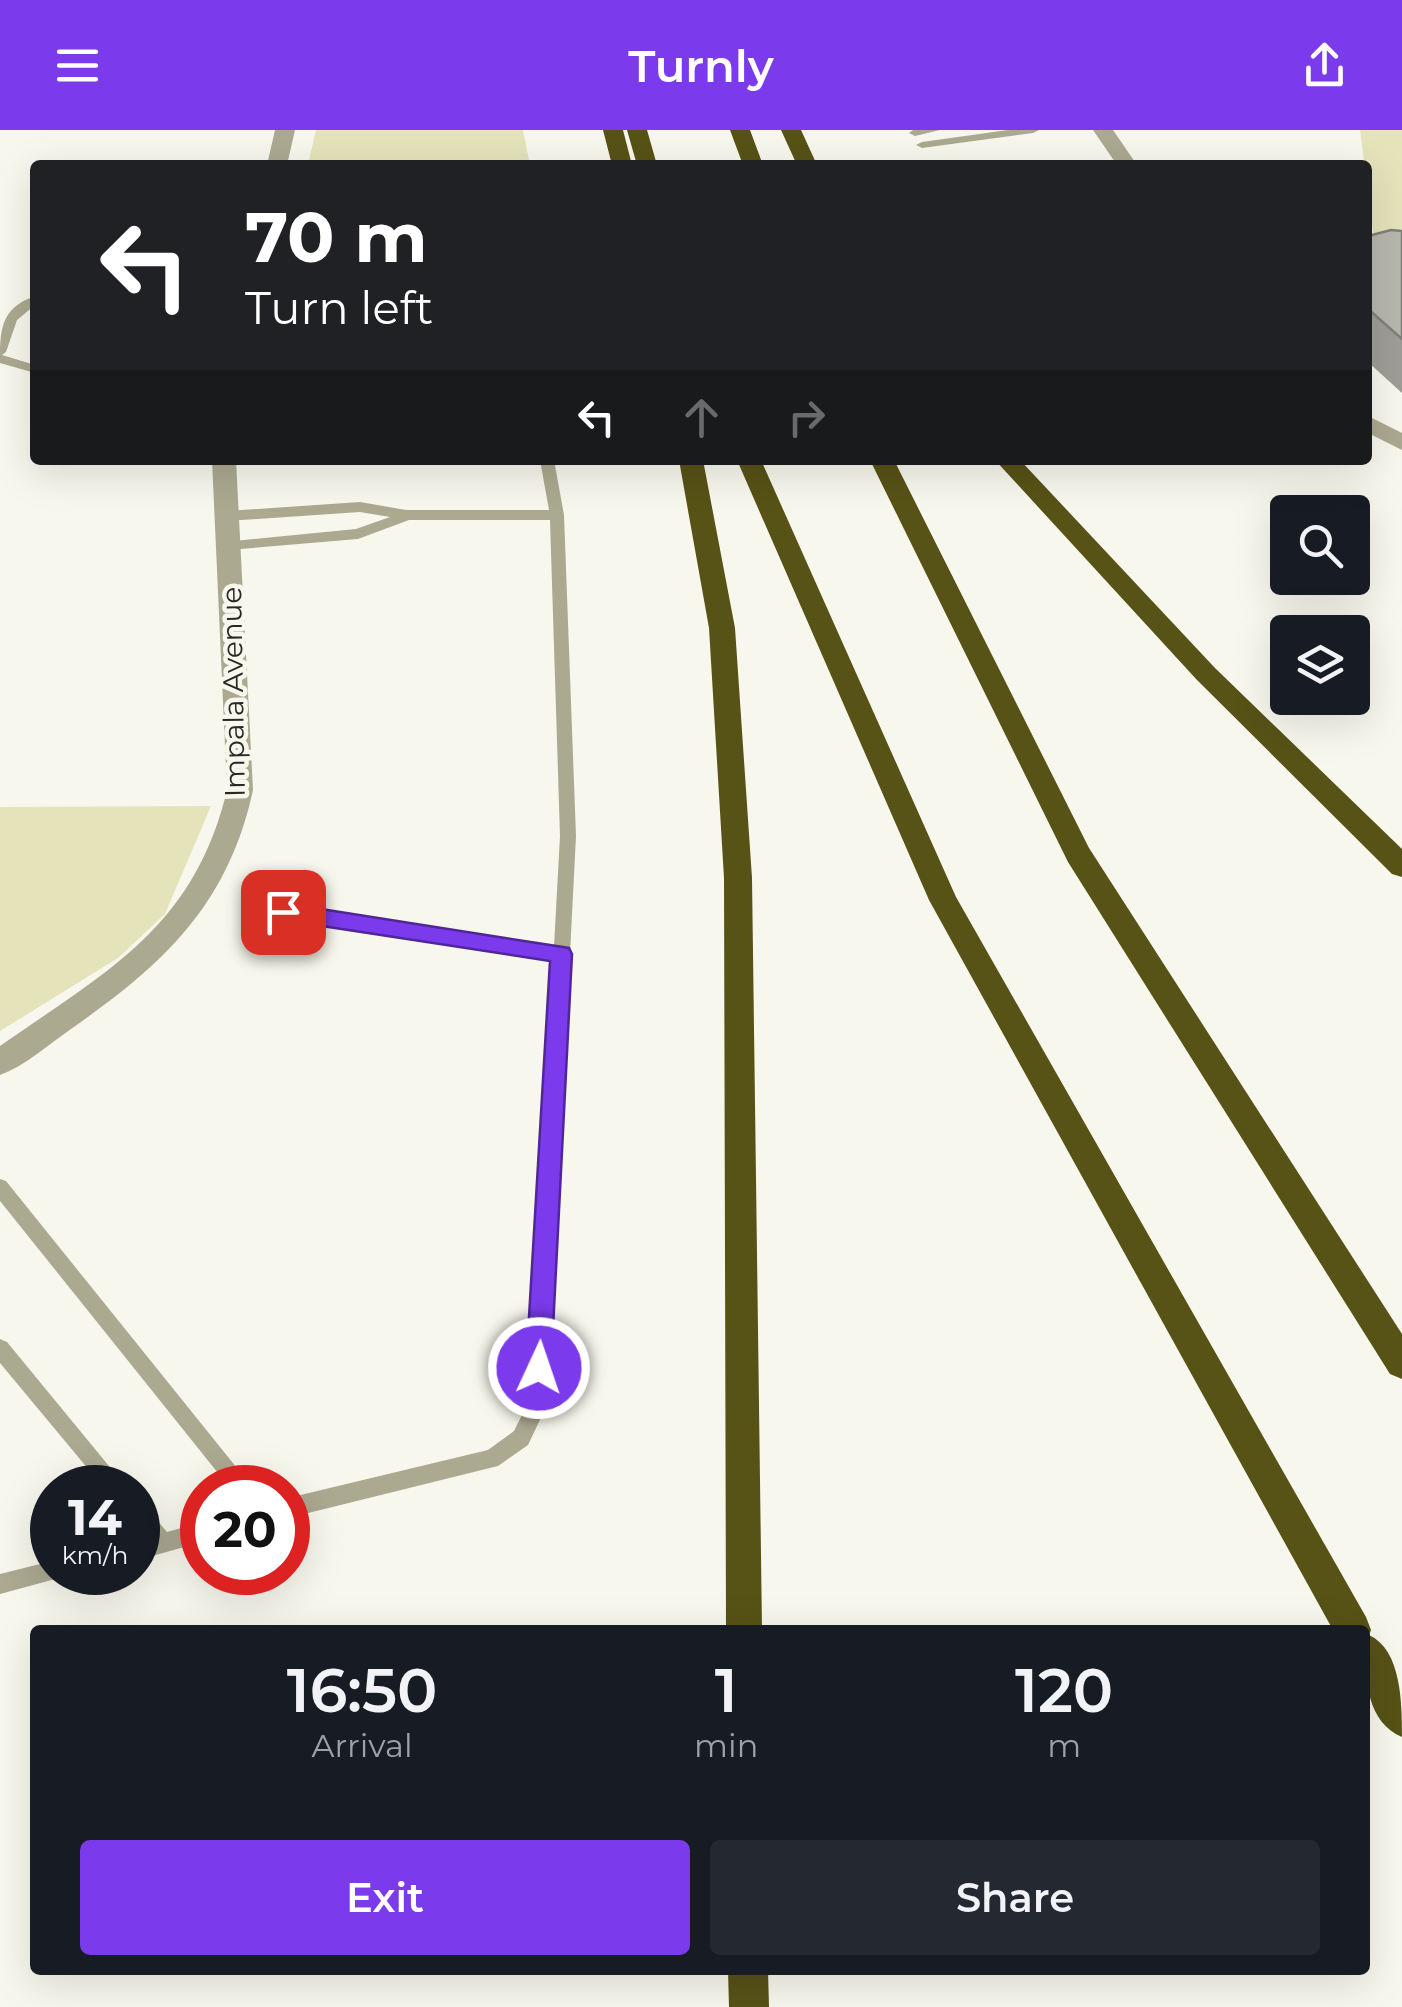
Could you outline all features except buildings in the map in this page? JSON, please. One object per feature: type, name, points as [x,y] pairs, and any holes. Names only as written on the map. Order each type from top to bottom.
[{"type":"highway","points":[[613,130],[621,160]]},
{"type":"highway","points":[[636,130],[645,160]]},
{"type":"highway","points":[[740,130],[752,160]]},
{"type":"highway","points":[[791,130],[805,160]]},
{"type":"highway","points":[[692,465],[722,628],[738,878],[744,1625]]},
{"type":"highway","points":[[751,465],[943,900],[1350,1625]]},
{"type":"highway","points":[[884,465],[1078,854],[1402,1364]]},
{"type":"highway","points":[[1012,465],[1206,674],[1402,866]]},
{"type":"highway","points":[[1370,1661],[1402,1718]]},
{"type":"highway","points":[[748,1975],[748,2007]]},
{"type":"street","points":[[278,160],[284,130]]},
{"type":"street","points":[[1103,130],[1124,160]]},
{"type":"street","points":[[1372,425],[1402,444]]},
{"type":"street","name":"Impala Avenue","points":[[0,1062],[155,948],[181,921],[229,829],[240,790],[224,465]]},
{"type":"lane","points":[[934,130],[918,139],[1033,130]]},
{"type":"lane","points":[[5,358],[9,321],[20,305],[30,302]]},
{"type":"lane","points":[[5,358],[30,355]]},
{"type":"lane","points":[[5,358],[30,367]]},
{"type":"lane","points":[[310,1503],[491,1458],[516,1446],[529,1430],[537,1405],[568,836],[557,515],[548,465]]},
{"type":"lane","points":[[226,516],[360,507],[406,516],[557,515]]},
{"type":"lane","points":[[229,545],[358,534],[406,516]]},
{"type":"lane","points":[[283,912],[561,954]]},
{"type":"lane","points":[[0,1187],[224,1465]]},
{"type":"lane","points":[[0,1348],[97,1465]]},
{"type":"lane","points":[[160,1539],[164,1544]]},
{"type":"lane","points":[[160,1545],[180,1539]]},
{"type":"lane","points":[[0,1584],[30,1576]]},
{"type":"shaded area","points":[[316,130],[523,130],[529,160],[309,160]]},
{"type":"shaded area","points":[[1360,130],[1402,130],[1402,258],[1376,255],[1372,160],[1364,160]]},
{"type":"shaded area","points":[[211,806],[165,914],[118,958],[0,1031],[0,807]]},
{"type":"route","points":[[283,912],[561,954],[539,1368]]}]
